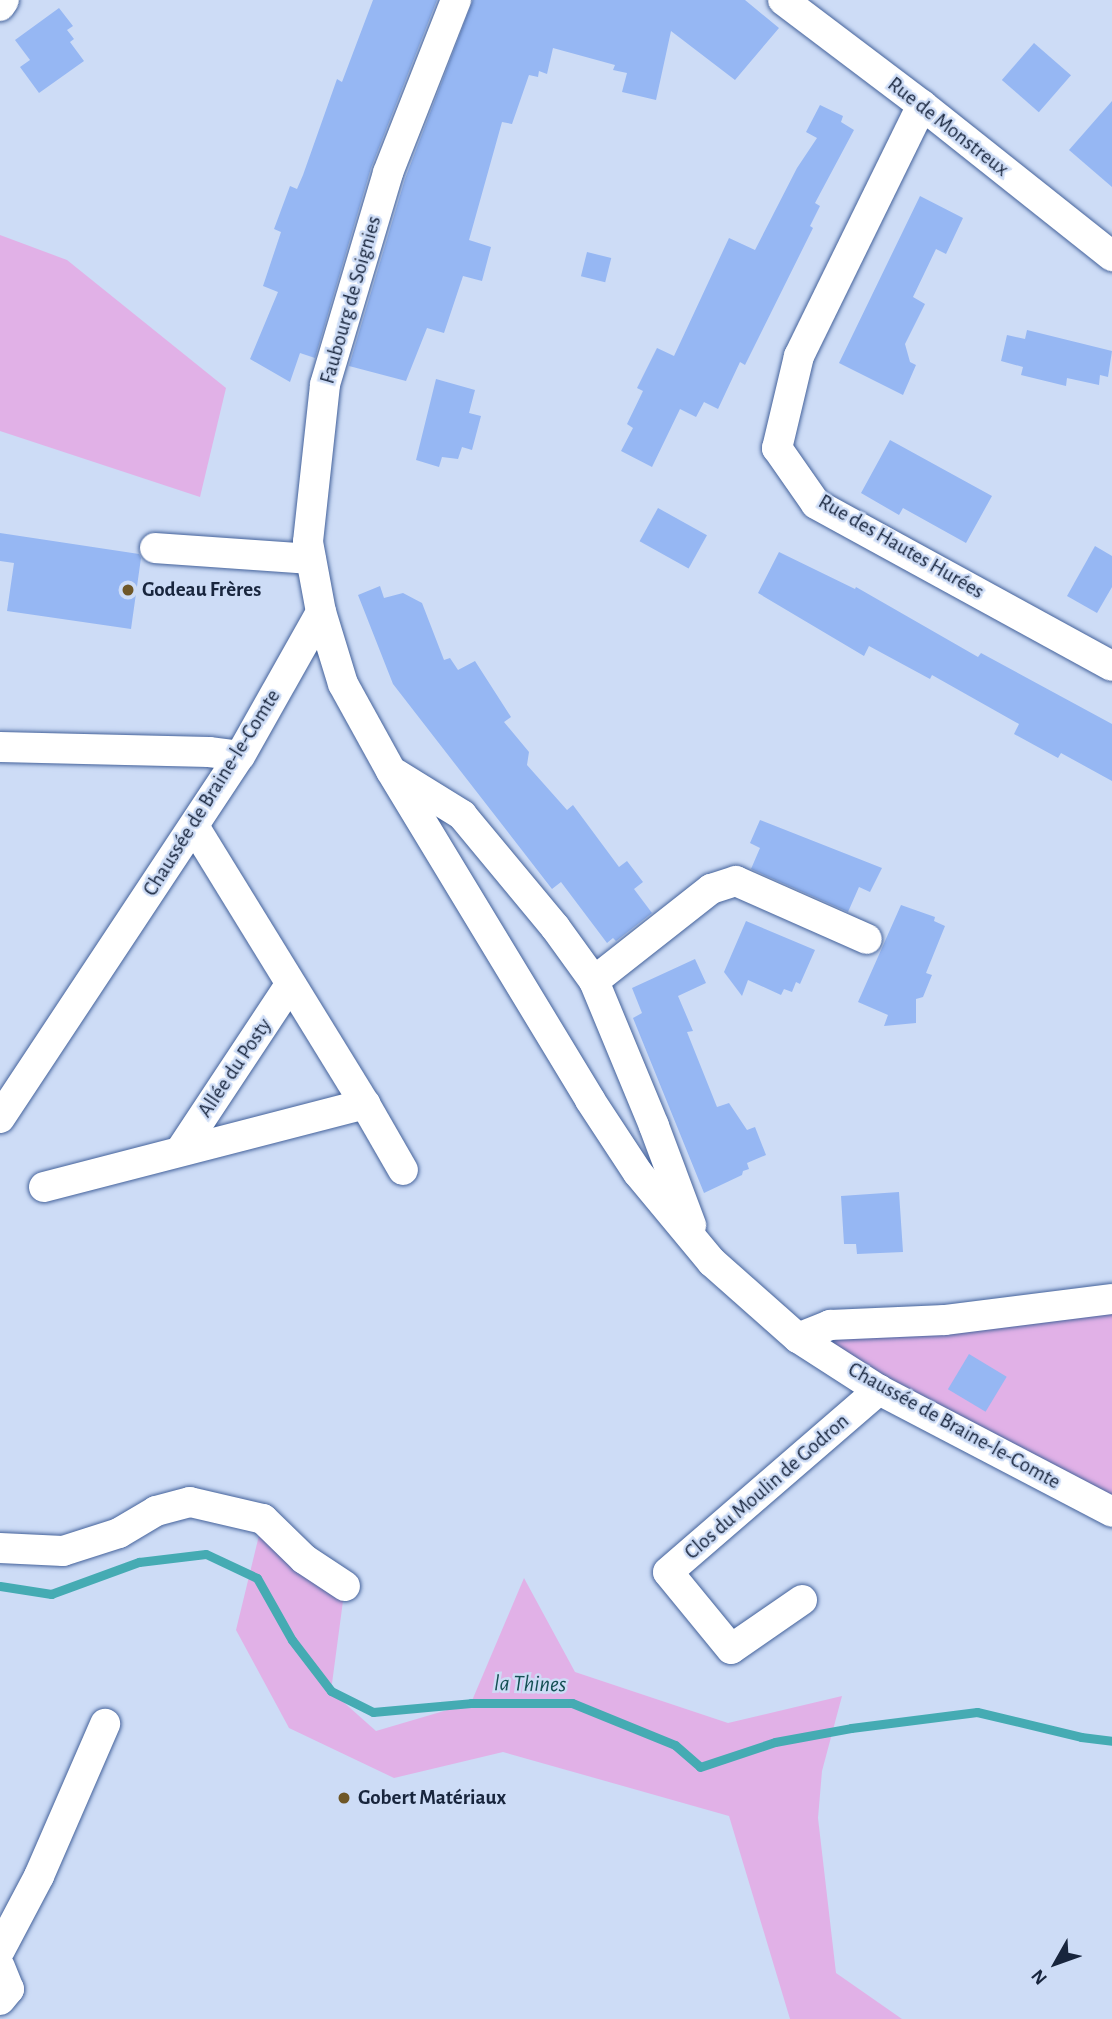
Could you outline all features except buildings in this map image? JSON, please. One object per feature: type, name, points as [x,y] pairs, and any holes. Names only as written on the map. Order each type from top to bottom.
[{"type":"street","points":[[0,6],[4,0]]},
{"type":"street","name":"Faubourg de Soignies","points":[[321,611],[308,542],[325,385],[388,173],[456,0]]},
{"type":"street","name":"Rue de Monstreux","points":[[783,0],[922,105],[1112,256]]},
{"type":"street","name":"Rue des Hautes Hurées","points":[[922,105],[799,356],[777,448],[816,504],[1112,666]]},
{"type":"street","points":[[155,548],[310,559]]},
{"type":"street","name":"Chaussée de Braine-le-Comte","points":[[0,1118],[240,756],[321,611]]},
{"type":"street","name":"Chaussée de Braine-le-Comte","points":[[321,611],[343,684],[391,771],[590,1100],[638,1173],[698,1245],[768,1314],[798,1338],[878,1390],[1112,1512]]},
{"type":"street","points":[[0,747],[209,752],[240,756]]},
{"type":"street","name":"Chaussée de Braine-le-Comte","points":[[391,771],[462,815],[555,927],[594,981],[654,1126],[698,1245]]},
{"type":"street","points":[[194,826],[403,1170]]},
{"type":"street","points":[[594,981],[711,889],[736,881],[867,939]]},
{"type":"street","name":"Allée du Posty","points":[[180,1152],[290,985]]},
{"type":"street","name":"Allée du Posty","points":[[44,1187],[365,1104]]},
{"type":"street","points":[[798,1338],[830,1325],[945,1320],[1112,1299]]},
{"type":"street","name":"Clos du Moulin de Godron","points":[[802,1600],[731,1650],[668,1572],[878,1390]]},
{"type":"street","points":[[0,1548],[63,1551],[119,1533],[156,1511],[190,1503],[263,1519],[304,1559],[345,1586]]},
{"type":"street","points":[[0,1950],[39,1876],[106,1724]]},
{"type":"street","points":[[0,1967],[9,1989],[0,2000]]},
{"type":"shaded area","points":[[0,235],[67,260],[226,388],[200,497],[0,431]]},
{"type":"shaded area","points":[[1112,1288],[1112,1512],[798,1338]]},
{"type":"shaded area","points":[[263,1519],[345,1586],[331,1691],[376,1731],[471,1703],[524,1578],[575,1672],[728,1723],[842,1696],[822,1771],[818,1818],[836,1973],[902,2019],[790,2019],[729,1816],[503,1752],[394,1778],[289,1728],[236,1630]]},
{"type":"waterway","name":"la Thines","points":[[0,1586],[51,1594],[139,1562],[206,1554],[257,1578],[292,1640],[331,1691],[373,1712],[471,1703],[572,1703],[675,1745],[700,1767],[775,1742],[851,1728],[977,1712],[1081,1737],[1112,1741]]},
{"type":"place","name":"Godeau Frères","points":[[128,590]]},
{"type":"place","name":"Gobert Matériaux","points":[[344,1798]]}]
